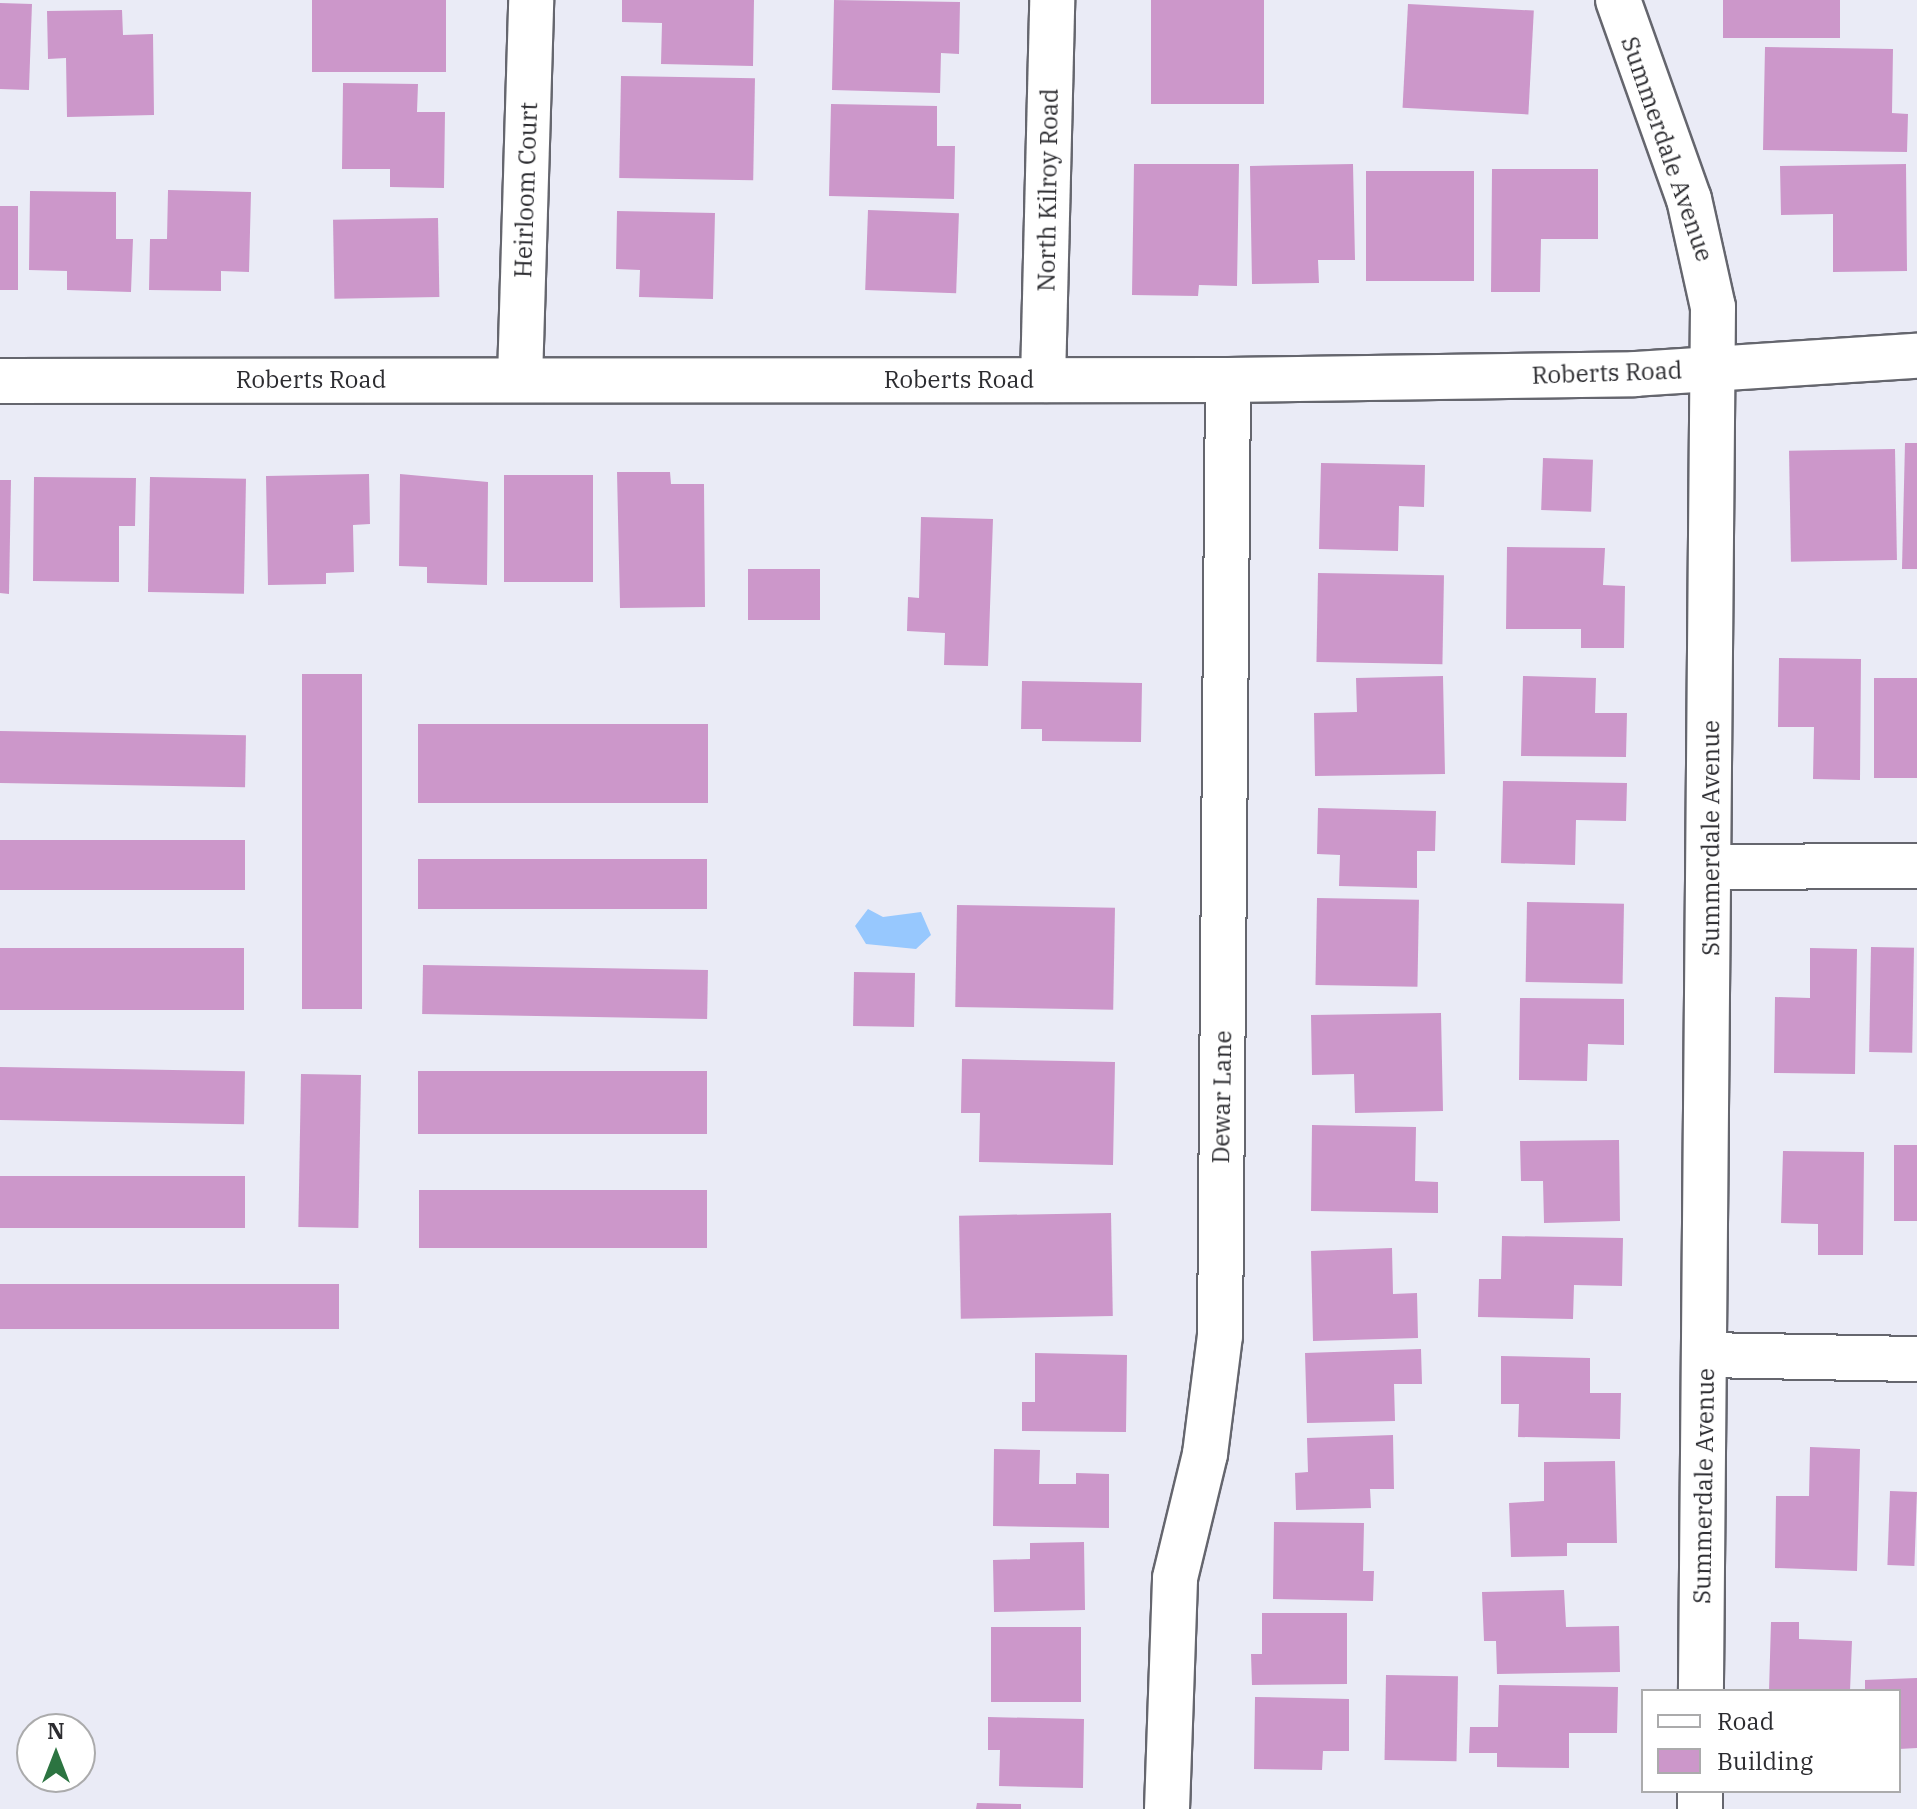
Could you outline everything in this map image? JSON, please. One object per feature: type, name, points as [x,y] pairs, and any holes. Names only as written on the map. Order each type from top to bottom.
[{"type":"street","name":"Heirloom Court","points":[[520,379],[531,0]]},
{"type":"street","name":"North Kilroy Road","points":[[1043,380],[1052,0]]},
{"type":"street","name":"Summerdale Avenue","points":[[1618,0],[1710,277],[1712,867],[1701,1689]]},
{"type":"street","name":"Roberts Road","points":[[0,381],[1228,380],[1635,374],[1917,356]]},
{"type":"street","name":"Dewar Lane","points":[[1167,1809],[1175,1578],[1205,1454],[1220,1336],[1228,380]]},
{"type":"street","points":[[1712,867],[1917,866]]},
{"type":"street","points":[[1706,1355],[1917,1359]]},
{"type":"water","points":[[868,909],[883,917],[921,912],[931,935],[916,949],[866,944],[855,926]]},
{"type":"building","points":[[312,0],[446,0],[446,72],[312,72]]},
{"type":"building","points":[[622,0],[754,0],[753,66],[661,64],[662,23],[622,22]]},
{"type":"building","points":[[834,0],[960,2],[959,54],[941,53],[940,93],[832,90]]},
{"type":"building","points":[[1151,0],[1264,0],[1264,104],[1151,104]]},
{"type":"building","points":[[1723,0],[1840,0],[1840,38],[1723,38]]},
{"type":"building","points":[[0,3],[32,4],[29,90],[0,89]]},
{"type":"building","points":[[1408,4],[1534,11],[1528,114],[1403,108]]},
{"type":"building","points":[[122,10],[123,35],[153,34],[154,115],[67,117],[66,58],[48,59],[47,11]]},
{"type":"building","points":[[1765,47],[1893,49],[1892,113],[1908,114],[1907,152],[1763,150]]},
{"type":"building","points":[[621,76],[755,78],[753,180],[619,178]]},
{"type":"building","points":[[343,83],[418,84],[417,112],[445,112],[444,188],[390,187],[390,169],[342,169]]},
{"type":"building","points":[[831,104],[937,106],[937,146],[955,146],[954,199],[829,196]]},
{"type":"building","points":[[1134,164],[1239,164],[1237,286],[1199,285],[1198,296],[1132,295]]},
{"type":"building","points":[[1353,164],[1355,260],[1318,260],[1319,283],[1252,284],[1250,166]]},
{"type":"building","points":[[1906,164],[1907,271],[1833,272],[1833,214],[1781,215],[1780,166]]},
{"type":"building","points":[[1492,169],[1598,169],[1598,239],[1541,239],[1540,292],[1491,292]]},
{"type":"building","points":[[1366,171],[1474,171],[1474,281],[1366,281]]},
{"type":"building","points":[[168,190],[251,192],[249,272],[221,271],[221,291],[149,290],[150,239],[167,239]]},
{"type":"building","points":[[30,191],[116,192],[116,239],[133,239],[131,292],[67,290],[67,271],[29,270]]},
{"type":"building","points":[[0,206],[18,206],[18,290],[0,290]]},
{"type":"building","points":[[868,210],[959,213],[956,293],[865,290]]},
{"type":"building","points":[[617,211],[715,213],[713,299],[639,297],[640,270],[616,269]]},
{"type":"building","points":[[438,218],[439,297],[334,299],[333,220]]},
{"type":"building","points":[[1905,443],[1917,443],[1917,569],[1902,569]]},
{"type":"building","points":[[1895,449],[1897,560],[1791,562],[1789,451]]},
{"type":"building","points":[[1543,458],[1593,460],[1591,512],[1541,510]]},
{"type":"building","points":[[1321,463],[1425,465],[1424,507],[1399,506],[1398,551],[1319,549]]},
{"type":"building","points":[[617,472],[670,472],[671,484],[704,484],[705,607],[620,608]]},
{"type":"building","points":[[369,474],[370,524],[353,525],[354,572],[326,573],[326,584],[268,585],[266,476]]},
{"type":"building","points":[[400,474],[488,482],[487,585],[427,583],[427,567],[399,566]]},
{"type":"building","points":[[504,475],[593,475],[593,582],[504,582]]},
{"type":"building","points":[[34,477],[136,478],[135,526],[119,526],[119,582],[33,581]]},
{"type":"building","points":[[150,477],[246,479],[244,594],[148,592]]},
{"type":"building","points":[[0,480],[11,480],[9,594],[0,593]]},
{"type":"building","points":[[921,517],[993,519],[988,666],[944,665],[945,633],[907,631],[908,597],[919,598]]},
{"type":"building","points":[[1507,547],[1605,548],[1603,585],[1625,586],[1624,648],[1581,648],[1581,629],[1506,629]]},
{"type":"building","points":[[748,569],[820,569],[820,620],[748,620]]},
{"type":"building","points":[[1318,573],[1444,575],[1442,664],[1316,662]]},
{"type":"building","points":[[1779,658],[1861,659],[1860,780],[1813,779],[1814,727],[1778,727]]},
{"type":"building","points":[[302,674],[362,674],[362,1009],[302,1009]]},
{"type":"building","points":[[1443,676],[1445,774],[1315,776],[1314,713],[1357,712],[1356,678]]},
{"type":"building","points":[[1523,676],[1596,678],[1595,713],[1627,713],[1626,757],[1521,756]]},
{"type":"building","points":[[1874,678],[1917,678],[1917,778],[1874,778]]},
{"type":"building","points":[[1022,681],[1142,683],[1141,742],[1042,741],[1042,729],[1021,729]]},
{"type":"building","points":[[418,724],[708,724],[708,803],[418,803]]},
{"type":"building","points":[[0,731],[246,735],[245,787],[0,783]]},
{"type":"building","points":[[1503,781],[1627,783],[1626,821],[1576,820],[1575,865],[1501,863]]},
{"type":"building","points":[[1318,808],[1436,811],[1435,851],[1417,851],[1417,888],[1339,886],[1340,855],[1317,854]]},
{"type":"building","points":[[0,840],[245,840],[245,890],[0,890]]},
{"type":"building","points":[[418,859],[707,859],[707,909],[418,909]]},
{"type":"building","points":[[1317,898],[1419,900],[1417,987],[1315,985]]},
{"type":"building","points":[[1527,902],[1624,904],[1623,984],[1526,982]]},
{"type":"building","points":[[957,905],[1115,908],[1113,1010],[955,1007]]},
{"type":"building","points":[[1871,947],[1914,948],[1912,1053],[1869,1052]]},
{"type":"building","points":[[0,948],[244,948],[244,1010],[0,1010]]},
{"type":"building","points":[[1810,948],[1857,949],[1855,1074],[1774,1073],[1775,997],[1810,998]]},
{"type":"building","points":[[423,965],[708,970],[707,1019],[422,1014]]},
{"type":"building","points":[[854,972],[915,973],[914,1027],[853,1026]]},
{"type":"building","points":[[1520,998],[1624,999],[1624,1045],[1588,1044],[1587,1081],[1519,1080]]},
{"type":"building","points":[[1441,1013],[1443,1111],[1355,1113],[1354,1074],[1312,1075],[1311,1015]]},
{"type":"building","points":[[962,1059],[1115,1062],[1113,1165],[979,1162],[980,1113],[961,1113]]},
{"type":"building","points":[[0,1067],[245,1071],[244,1124],[0,1120]]},
{"type":"building","points":[[418,1071],[707,1071],[707,1134],[418,1134]]},
{"type":"building","points":[[301,1074],[361,1075],[358,1228],[298,1227]]},
{"type":"building","points":[[1312,1125],[1416,1127],[1415,1181],[1438,1182],[1438,1213],[1311,1211]]},
{"type":"building","points":[[1619,1140],[1620,1221],[1544,1223],[1543,1181],[1521,1181],[1520,1141]]},
{"type":"building","points":[[1894,1145],[1917,1145],[1917,1221],[1894,1221]]},
{"type":"building","points":[[1783,1151],[1864,1152],[1863,1255],[1818,1255],[1818,1224],[1781,1223]]},
{"type":"building","points":[[0,1176],[245,1176],[245,1228],[0,1228]]},
{"type":"building","points":[[419,1190],[707,1190],[707,1248],[419,1248]]},
{"type":"building","points":[[1111,1213],[1113,1316],[961,1319],[959,1216]]},
{"type":"building","points":[[1502,1236],[1623,1238],[1622,1286],[1574,1285],[1573,1319],[1478,1317],[1479,1279],[1501,1279]]},
{"type":"building","points":[[1392,1248],[1393,1294],[1417,1293],[1418,1338],[1313,1341],[1311,1251]]},
{"type":"building","points":[[0,1284],[339,1284],[339,1329],[0,1329]]},
{"type":"building","points":[[1421,1349],[1422,1384],[1394,1384],[1395,1421],[1307,1423],[1305,1353]]},
{"type":"building","points":[[1035,1353],[1127,1355],[1126,1432],[1022,1431],[1022,1402],[1035,1402]]},
{"type":"building","points":[[1501,1356],[1590,1358],[1590,1393],[1621,1393],[1620,1439],[1518,1437],[1519,1404],[1501,1404]]},
{"type":"building","points":[[1393,1435],[1394,1489],[1370,1489],[1371,1508],[1296,1510],[1295,1473],[1308,1472],[1307,1438]]},
{"type":"building","points":[[1810,1447],[1860,1449],[1857,1571],[1775,1568],[1776,1496],[1809,1496]]},
{"type":"building","points":[[994,1449],[1040,1450],[1039,1484],[1076,1484],[1076,1473],[1109,1474],[1109,1528],[993,1526]]},
{"type":"building","points":[[1615,1461],[1617,1543],[1567,1543],[1567,1556],[1511,1557],[1509,1503],[1544,1501],[1544,1462]]},
{"type":"building","points":[[1890,1491],[1917,1492],[1914,1566],[1887,1565]]},
{"type":"building","points":[[1274,1522],[1364,1523],[1363,1571],[1374,1571],[1373,1601],[1273,1599]]},
{"type":"building","points":[[1084,1542],[1085,1610],[994,1612],[993,1560],[1030,1559],[1030,1543]]},
{"type":"building","points":[[1564,1590],[1566,1627],[1619,1626],[1620,1672],[1497,1674],[1496,1641],[1484,1641],[1482,1592]]},
{"type":"building","points":[[1262,1613],[1347,1613],[1347,1684],[1252,1685],[1251,1654],[1262,1654]]},
{"type":"building","points":[[1771,1622],[1799,1622],[1799,1639],[1852,1641],[1850,1689],[1769,1689]]},
{"type":"building","points":[[991,1627],[1081,1627],[1081,1702],[991,1702]]},
{"type":"building","points":[[1386,1675],[1458,1676],[1457,1761],[1385,1760]]},
{"type":"building","points":[[1917,1678],[1917,1748],[1901,1749],[1901,1689],[1865,1689],[1865,1680]]},
{"type":"building","points":[[1499,1685],[1618,1687],[1617,1733],[1569,1733],[1569,1768],[1497,1767],[1497,1753],[1469,1753],[1470,1727],[1498,1727]]},
{"type":"building","points":[[1255,1697],[1349,1699],[1349,1751],[1323,1751],[1322,1770],[1254,1769]]},
{"type":"building","points":[[988,1717],[1084,1719],[1083,1788],[999,1786],[1000,1750],[988,1750]]},
{"type":"building","points":[[977,1803],[1021,1804],[1021,1809],[976,1809]]}]
